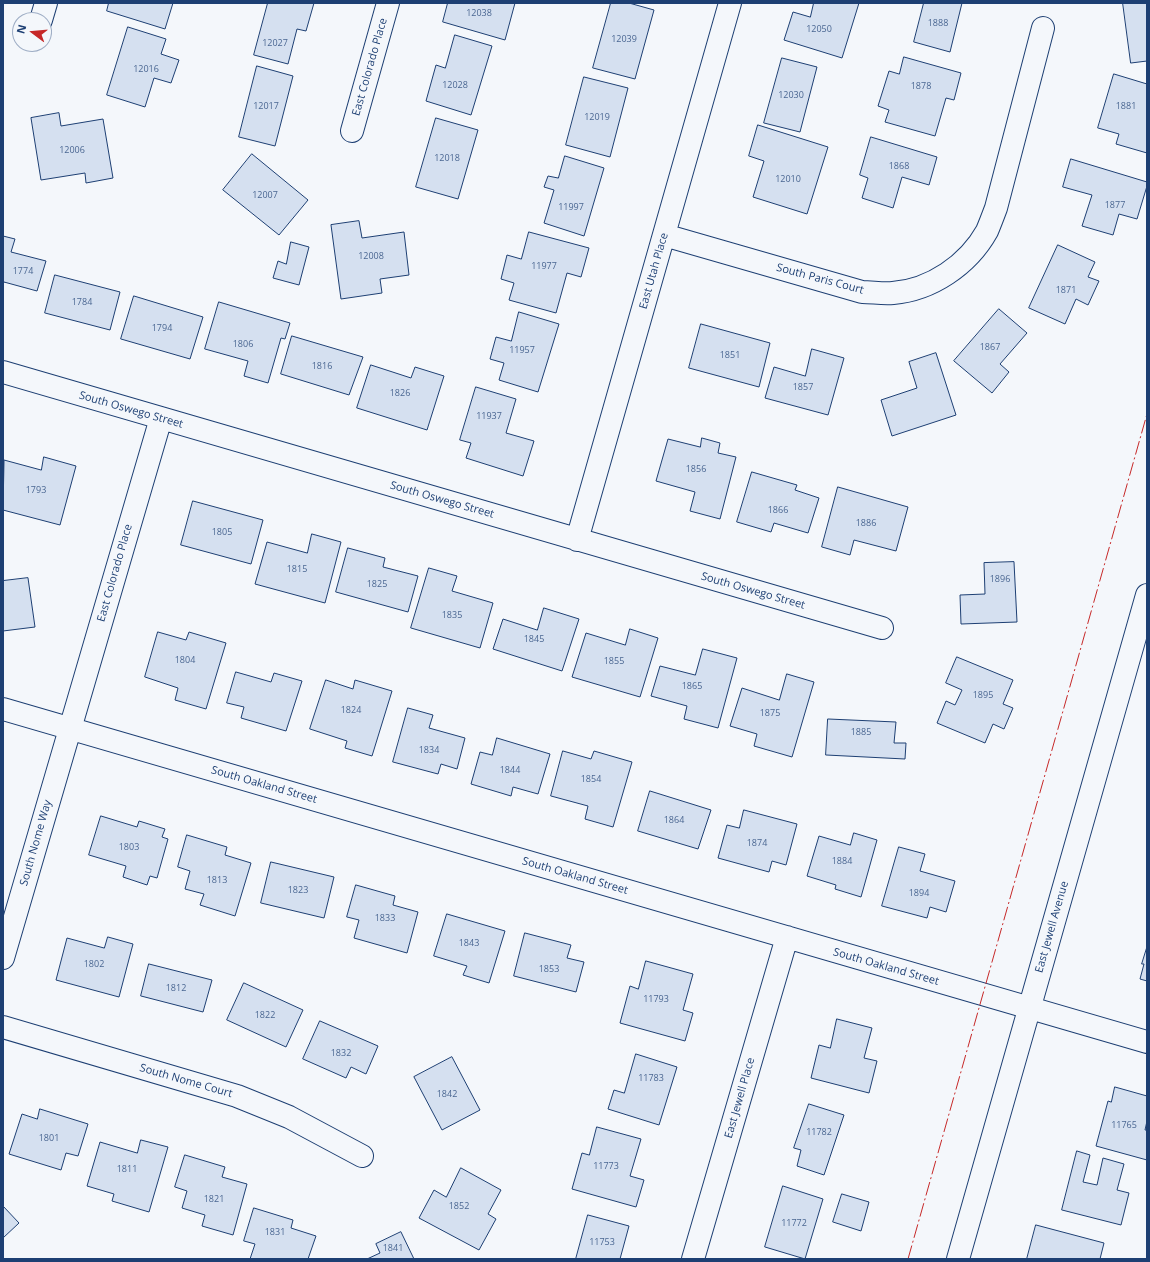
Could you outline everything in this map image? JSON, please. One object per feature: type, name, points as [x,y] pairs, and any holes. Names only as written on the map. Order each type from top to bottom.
[{"type":"street","name":"East Colorado Place","points":[[352,131],[388,3]]},
{"type":"street","name":"East Utah Place","points":[[577,540],[730,3]]},
{"type":"street","name":"South Paris Court","points":[[664,235],[862,292],[893,293],[922,286],[950,272],[968,256],[978,244],[986,231],[996,208],[1044,28]]},
{"type":"street","name":"South Oswego Street","points":[[3,372],[882,628]]},
{"type":"street","name":"East Colorado Place","points":[[70,728],[161,418]]},
{"type":"street","name":"East Jewell Avenue","points":[[958,1259],[1147,595]]},
{"type":"street","name":"South Oakland Street","points":[[3,709],[1029,1009],[1147,1042]]},
{"type":"street","name":"South Nome Way","points":[[3,958],[70,728]]},
{"type":"street","name":"East Jewell Place","points":[[693,1259],[787,938]]},
{"type":"street","name":"South Nome Court","points":[[3,1027],[237,1096],[289,1117],[362,1156]]},
{"type":"building","points":[[109,3],[173,3],[165,29],[107,11]]},
{"type":"building","points":[[268,3],[314,3],[306,31],[297,29],[288,64],[254,55]]},
{"type":"building","points":[[448,3],[515,3],[505,40],[443,22]]},
{"type":"building","points":[[611,3],[629,3],[654,10],[635,79],[593,68]]},
{"type":"building","points":[[814,3],[859,3],[842,58],[784,40],[793,12],[810,17]]},
{"type":"building","points":[[924,3],[962,3],[950,52],[914,42]]},
{"type":"building","points":[[1123,3],[1147,3],[1147,61],[1131,63]]},
{"type":"building","points":[[128,27],[166,39],[161,54],[179,60],[171,83],[154,78],[145,107],[107,95]]},
{"type":"building","points":[[455,35],[492,46],[471,115],[426,101],[436,65],[445,68]]},
{"type":"building","points":[[904,57],[961,73],[954,100],[946,98],[935,136],[885,122],[889,110],[878,106],[889,71],[899,74]]},
{"type":"building","points":[[782,58],[817,67],[800,132],[764,123]]},
{"type":"building","points":[[257,66],[293,76],[275,146],[239,137]]},
{"type":"building","points":[[1114,74],[1147,84],[1147,153],[1116,144],[1119,134],[1098,128]]},
{"type":"building","points":[[584,77],[628,88],[610,157],[566,145]]},
{"type":"building","points":[[59,113],[61,126],[103,119],[113,178],[86,183],[85,173],[41,180],[31,118]]},
{"type":"building","points":[[436,118],[478,130],[458,199],[416,187]]},
{"type":"building","points":[[758,125],[828,147],[807,214],[753,197],[764,161],[749,156]]},
{"type":"building","points":[[871,137],[937,157],[929,185],[902,177],[893,208],[862,198],[868,178],[860,175]]},
{"type":"building","points":[[252,154],[308,200],[279,235],[223,190]]},
{"type":"building","points":[[565,156],[604,168],[584,236],[544,223],[554,190],[544,187],[548,176],[558,178]]},
{"type":"building","points":[[1071,159],[1147,182],[1137,219],[1119,214],[1113,235],[1082,226],[1092,195],[1063,187]]},
{"type":"building","points":[[359,221],[362,238],[404,232],[409,275],[380,279],[382,293],[341,299],[331,225]]},
{"type":"building","points":[[529,232],[589,248],[581,277],[567,273],[556,313],[509,300],[514,283],[501,279],[507,255],[521,259]]},
{"type":"building","points":[[3,236],[15,239],[11,252],[46,261],[37,291],[4,282],[3,284]]},
{"type":"building","points":[[291,242],[309,247],[299,285],[273,278],[278,261],[286,264]]},
{"type":"building","points":[[1058,245],[1095,262],[1088,277],[1099,281],[1088,305],[1076,299],[1065,324],[1029,308]]},
{"type":"building","points":[[55,275],[120,292],[110,330],[45,313]]},
{"type":"building","points":[[134,296],[203,317],[190,359],[121,339]]},
{"type":"building","points":[[219,302],[290,323],[285,339],[281,338],[268,383],[244,376],[248,361],[205,349]]},
{"type":"building","points":[[999,309],[1027,333],[1000,364],[1009,372],[992,393],[954,361]]},
{"type":"building","points":[[519,312],[559,324],[538,392],[499,380],[504,363],[490,359],[496,337],[511,341]]},
{"type":"building","points":[[701,324],[770,343],[759,387],[689,368]]},
{"type":"building","points":[[292,336],[363,357],[349,395],[281,374]]},
{"type":"building","points":[[812,349],[844,358],[828,415],[765,398],[774,367],[805,376]]},
{"type":"building","points":[[936,353],[956,415],[892,436],[881,400],[917,388],[909,362]]},
{"type":"building","points":[[371,365],[411,378],[415,367],[444,376],[427,430],[357,408]]},
{"type":"building","points":[[476,387],[516,399],[506,433],[534,441],[523,476],[466,458],[471,443],[460,440]]},
{"type":"building","points":[[702,438],[720,443],[718,453],[736,457],[720,519],[690,511],[695,492],[656,481],[668,439],[700,447]]},
{"type":"building","points":[[44,457],[76,466],[60,525],[3,510],[4,460],[41,470]]},
{"type":"building","points":[[752,472],[797,485],[795,490],[819,498],[808,533],[774,523],[771,532],[737,522]]},
{"type":"building","points":[[838,487],[908,507],[896,551],[854,540],[850,555],[822,547]]},
{"type":"building","points":[[193,501],[263,520],[251,564],[181,545]]},
{"type":"building","points":[[312,534],[341,542],[325,603],[255,584],[267,542],[307,553]]},
{"type":"building","points":[[348,548],[385,558],[383,567],[418,576],[408,612],[336,592]]},
{"type":"building","points":[[1014,562],[1017,622],[961,624],[960,595],[985,594],[984,563]]},
{"type":"building","points":[[429,568],[457,576],[452,591],[493,603],[480,648],[411,628]]},
{"type":"building","points":[[28,578],[35,627],[3,631],[3,581]]},
{"type":"building","points":[[544,608],[579,619],[562,671],[493,649],[503,619],[537,630]]},
{"type":"building","points":[[630,629],[658,638],[640,697],[572,677],[586,633],[625,645]]},
{"type":"building","points":[[158,632],[186,640],[189,632],[226,643],[206,709],[175,700],[178,688],[145,677]]},
{"type":"building","points":[[703,649],[737,658],[718,728],[684,719],[687,706],[651,696],[660,666],[695,675]]},
{"type":"building","points":[[957,657],[1013,680],[1003,704],[1013,708],[1004,729],[993,724],[985,743],[937,723],[946,701],[955,705],[962,690],[946,683]]},
{"type":"building","points":[[236,672],[271,682],[274,673],[302,681],[286,731],[241,718],[244,707],[227,703]]},
{"type":"building","points":[[787,674],[814,682],[792,757],[754,746],[757,734],[730,726],[742,688],[779,700]]},
{"type":"building","points":[[326,680],[353,689],[355,680],[392,691],[372,756],[345,748],[347,741],[310,729]]},
{"type":"building","points":[[408,708],[433,715],[429,728],[465,738],[457,769],[441,764],[438,774],[393,762]]},
{"type":"building","points":[[828,719],[896,722],[894,743],[906,743],[905,759],[826,755]]},
{"type":"building","points":[[497,738],[550,754],[538,794],[513,787],[511,796],[471,784],[480,752],[492,755]]},
{"type":"building","points":[[563,751],[591,759],[594,751],[632,762],[613,827],[585,819],[588,806],[551,796]]},
{"type":"building","points":[[650,791],[711,810],[698,849],[638,831]]},
{"type":"building","points":[[744,810],[797,824],[786,865],[772,861],[769,872],[718,858],[727,825],[739,828]]},
{"type":"building","points":[[101,816],[137,827],[139,821],[165,829],[162,837],[168,839],[157,878],[150,876],[147,885],[123,877],[126,866],[89,855]]},
{"type":"building","points":[[854,833],[877,840],[861,897],[835,889],[836,885],[807,876],[819,836],[850,845]]},
{"type":"building","points":[[187,835],[227,847],[225,855],[251,863],[235,916],[200,905],[204,894],[185,889],[190,871],[178,867]]},
{"type":"building","points":[[899,847],[925,854],[920,871],[955,881],[946,912],[930,907],[927,918],[882,906]]},
{"type":"building","points":[[271,862],[334,877],[324,918],[261,903]]},
{"type":"building","points":[[356,885],[395,896],[393,905],[418,912],[407,953],[354,938],[359,920],[347,917]]},
{"type":"building","points":[[447,914],[505,931],[489,983],[463,975],[467,966],[434,956]]},
{"type":"building","points":[[525,933],[571,945],[567,958],[584,962],[576,992],[514,976]]},
{"type":"building","points":[[108,937],[133,944],[119,997],[56,980],[67,938],[104,948]]},
{"type":"building","points":[[1147,947],[1147,981],[1140,979],[1144,964],[1142,964]]},
{"type":"building","points":[[646,961],[693,974],[683,1010],[693,1013],[685,1041],[620,1023],[630,986],[638,989]]},
{"type":"building","points":[[149,964],[212,980],[203,1012],[141,996]]},
{"type":"building","points":[[244,983],[303,1010],[286,1047],[227,1020]]},
{"type":"building","points":[[837,1019],[872,1028],[864,1058],[877,1061],[869,1093],[811,1078],[819,1045],[830,1048]]},
{"type":"building","points":[[320,1021],[378,1046],[366,1074],[351,1067],[346,1078],[303,1059]]},
{"type":"building","points":[[636,1054],[677,1067],[659,1125],[608,1109],[614,1090],[624,1093]]},
{"type":"building","points":[[452,1057],[480,1110],[442,1130],[414,1077]]},
{"type":"building","points":[[1115,1087],[1147,1096],[1147,1121],[1145,1130],[1147,1130],[1147,1160],[1096,1146],[1108,1101],[1111,1102]]},
{"type":"building","points":[[809,1104],[844,1115],[824,1175],[797,1166],[801,1150],[794,1148]]},
{"type":"building","points":[[40,1109],[88,1124],[78,1156],[66,1153],[61,1170],[9,1154],[22,1114],[37,1119]]},
{"type":"building","points":[[597,1127],[641,1139],[630,1176],[644,1180],[636,1207],[572,1189],[582,1153],[589,1155]]},
{"type":"building","points":[[141,1140],[168,1147],[149,1212],[112,1201],[114,1194],[87,1186],[100,1142],[137,1153]]},
{"type":"building","points":[[1077,1151],[1090,1155],[1083,1182],[1097,1185],[1103,1158],[1124,1164],[1117,1190],[1129,1193],[1121,1225],[1062,1210]]},
{"type":"building","points":[[185,1155],[225,1167],[222,1177],[247,1184],[233,1235],[202,1226],[205,1215],[182,1208],[187,1191],[175,1187]]},
{"type":"building","points":[[461,1168],[501,1190],[488,1214],[496,1219],[479,1250],[419,1218],[434,1190],[446,1197]]},
{"type":"building","points":[[783,1186],[823,1199],[805,1259],[765,1247]]},
{"type":"building","points":[[842,1194],[869,1202],[861,1231],[833,1222]]},
{"type":"building","points":[[3,1206],[19,1223],[3,1238]]},
{"type":"building","points":[[254,1208],[293,1220],[291,1228],[316,1236],[308,1259],[250,1259],[255,1244],[244,1241]]},
{"type":"building","points":[[588,1215],[629,1226],[620,1259],[576,1259]]},
{"type":"building","points":[[1036,1225],[1104,1243],[1100,1259],[1027,1259]]},
{"type":"building","points":[[401,1232],[414,1259],[367,1259],[380,1253],[376,1244]]},
{"type":"power","points":[[908,1259],[1147,414]]}]
